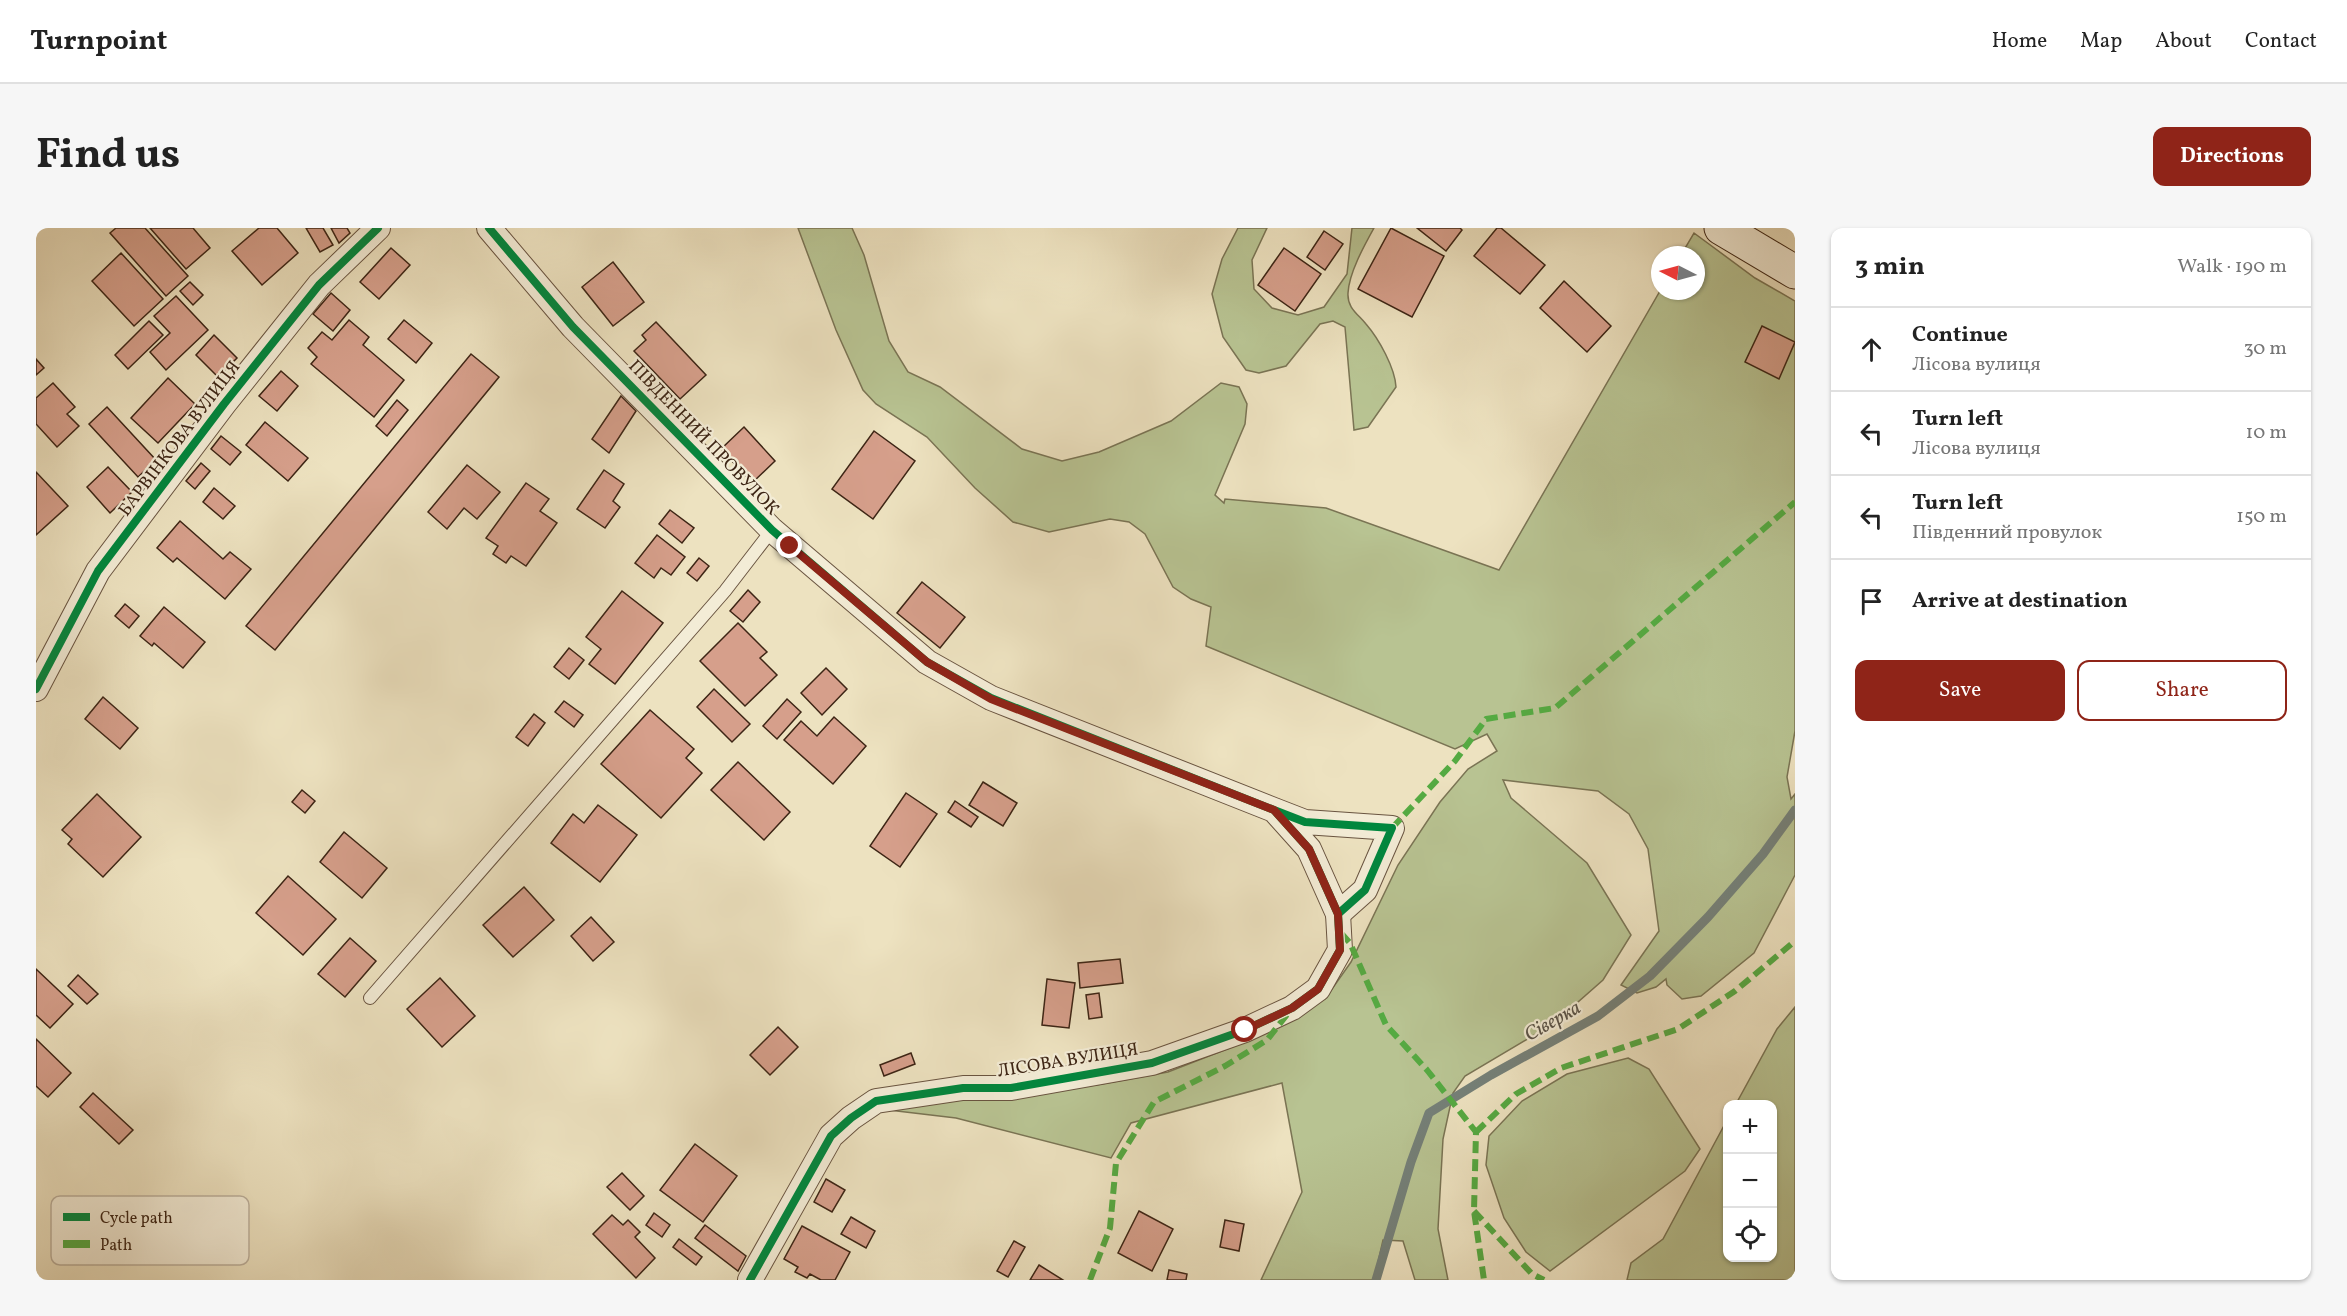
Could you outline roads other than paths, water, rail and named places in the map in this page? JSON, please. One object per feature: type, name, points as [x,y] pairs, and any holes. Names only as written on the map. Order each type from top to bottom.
[{"type":"main road","points":[[1721,228],[1795,272]]},
{"type":"street","name":"БАРВІНКОВА ВУЛИЦЯ","points":[[36,689],[98,571],[224,404],[319,285],[378,228]]},
{"type":"street","name":"ПІВДЕННИЙ ПРОВУЛОК","points":[[489,228],[573,327],[772,530],[927,662],[991,699],[1305,822],[1392,828],[1365,890],[1338,914],[1309,849],[1274,810]]},
{"type":"street","name":"ЛІСОВА ВУЛИЦЯ","points":[[750,1280],[831,1136],[851,1118],[876,1101],[963,1088],[1011,1088],[1152,1063],[1245,1030],[1292,1008],[1318,989],[1340,950],[1338,914]]},
{"type":"lane","points":[[370,998],[709,609],[772,530]]},
{"type":"waterway","name":"Сіверка","points":[[1376,1280],[1411,1162],[1429,1113],[1491,1075],[1598,1016],[1650,976],[1708,917],[1763,854],[1795,810]]}]
